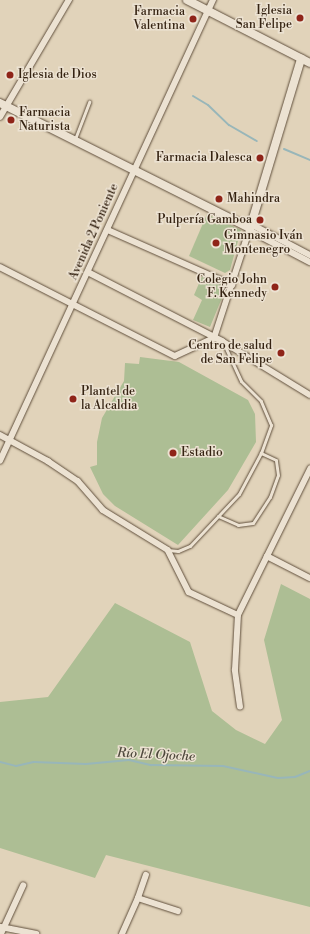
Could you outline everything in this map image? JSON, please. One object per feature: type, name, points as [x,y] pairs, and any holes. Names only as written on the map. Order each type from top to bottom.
[{"type":"street","points":[[0,117],[3,105],[69,0]]},
{"type":"street","points":[[187,0],[310,63]]},
{"type":"street","name":"Avenida 2 Poniente","points":[[0,461],[11,441],[213,0]]},
{"type":"street","points":[[0,267],[175,356],[214,338],[232,285],[301,59]]},
{"type":"street","points":[[3,105],[310,255]]},
{"type":"street","points":[[250,227],[310,262]]},
{"type":"street","points":[[108,230],[232,285]]},
{"type":"street","points":[[88,272],[222,341],[310,395]]},
{"type":"street","points":[[0,434],[48,461],[78,481],[103,510],[168,550],[189,592],[238,615]]},
{"type":"street","points":[[240,707],[235,670],[238,615],[310,469]]},
{"type":"street","points":[[267,556],[310,578]]},
{"type":"street","points":[[122,934],[138,898],[146,874]]},
{"type":"street","points":[[24,886],[2,930],[36,934]]},
{"type":"street","points":[[138,898],[178,911]]},
{"type":"lane","points":[[74,140],[89,102]]},
{"type":"lane","points":[[168,550],[178,551],[190,546],[238,494],[261,453],[271,424],[261,401],[241,381],[222,341]]},
{"type":"lane","points":[[218,516],[238,525],[253,523],[270,497],[278,475],[276,460],[261,453]]},
{"type":"green space","name":"Gimnasio Iván Montenegro","points":[[207,214],[241,230],[230,270],[225,273],[189,256]]},
{"type":"green space","points":[[203,274],[221,282],[226,288],[210,327],[193,320],[202,300],[194,295]]},
{"type":"green space","name":"Estadio","points":[[140,357],[179,362],[248,400],[255,414],[256,442],[228,490],[178,545],[115,506],[103,494],[90,467],[97,465],[97,442],[102,418],[124,381],[125,363],[139,364]]},
{"type":"green space","points":[[281,584],[310,599],[310,907],[106,855],[95,878],[0,848],[0,702],[48,697],[115,603],[190,642],[212,711],[236,730],[265,744],[282,720],[264,640]]},
{"type":"waterway","points":[[193,96],[208,105],[229,125],[257,141]]},
{"type":"waterway","points":[[284,149],[310,160]]},
{"type":"waterway","name":"Río El Ojoche","points":[[0,762],[16,766],[34,762],[86,764],[129,760],[151,765],[223,766],[278,778],[295,777],[310,771]]},
{"type":"place","name":"Iglesia San Felipe","points":[[300,18]]},
{"type":"place","name":"Farmacia Valentina","points":[[193,19]]},
{"type":"place","name":"Iglesia de Dios","points":[[10,75]]},
{"type":"place","name":"Farmacia Naturista","points":[[11,120]]},
{"type":"place","name":"Farmacia Dalesca","points":[[260,158]]},
{"type":"place","name":"Mahindra","points":[[219,199]]},
{"type":"place","name":"Pulpería Gamboa","points":[[260,220]]},
{"type":"place","name":"Gimnasio Iván Montenegro","points":[[216,243]]},
{"type":"place","name":"Colegio John F. Kennedy","points":[[275,287]]},
{"type":"place","name":"Centro de salud de San Felipe","points":[[281,353]]},
{"type":"place","name":"Plantel de la Alcaldia","points":[[73,399]]},
{"type":"place","name":"Estadio","points":[[173,453]]}]
